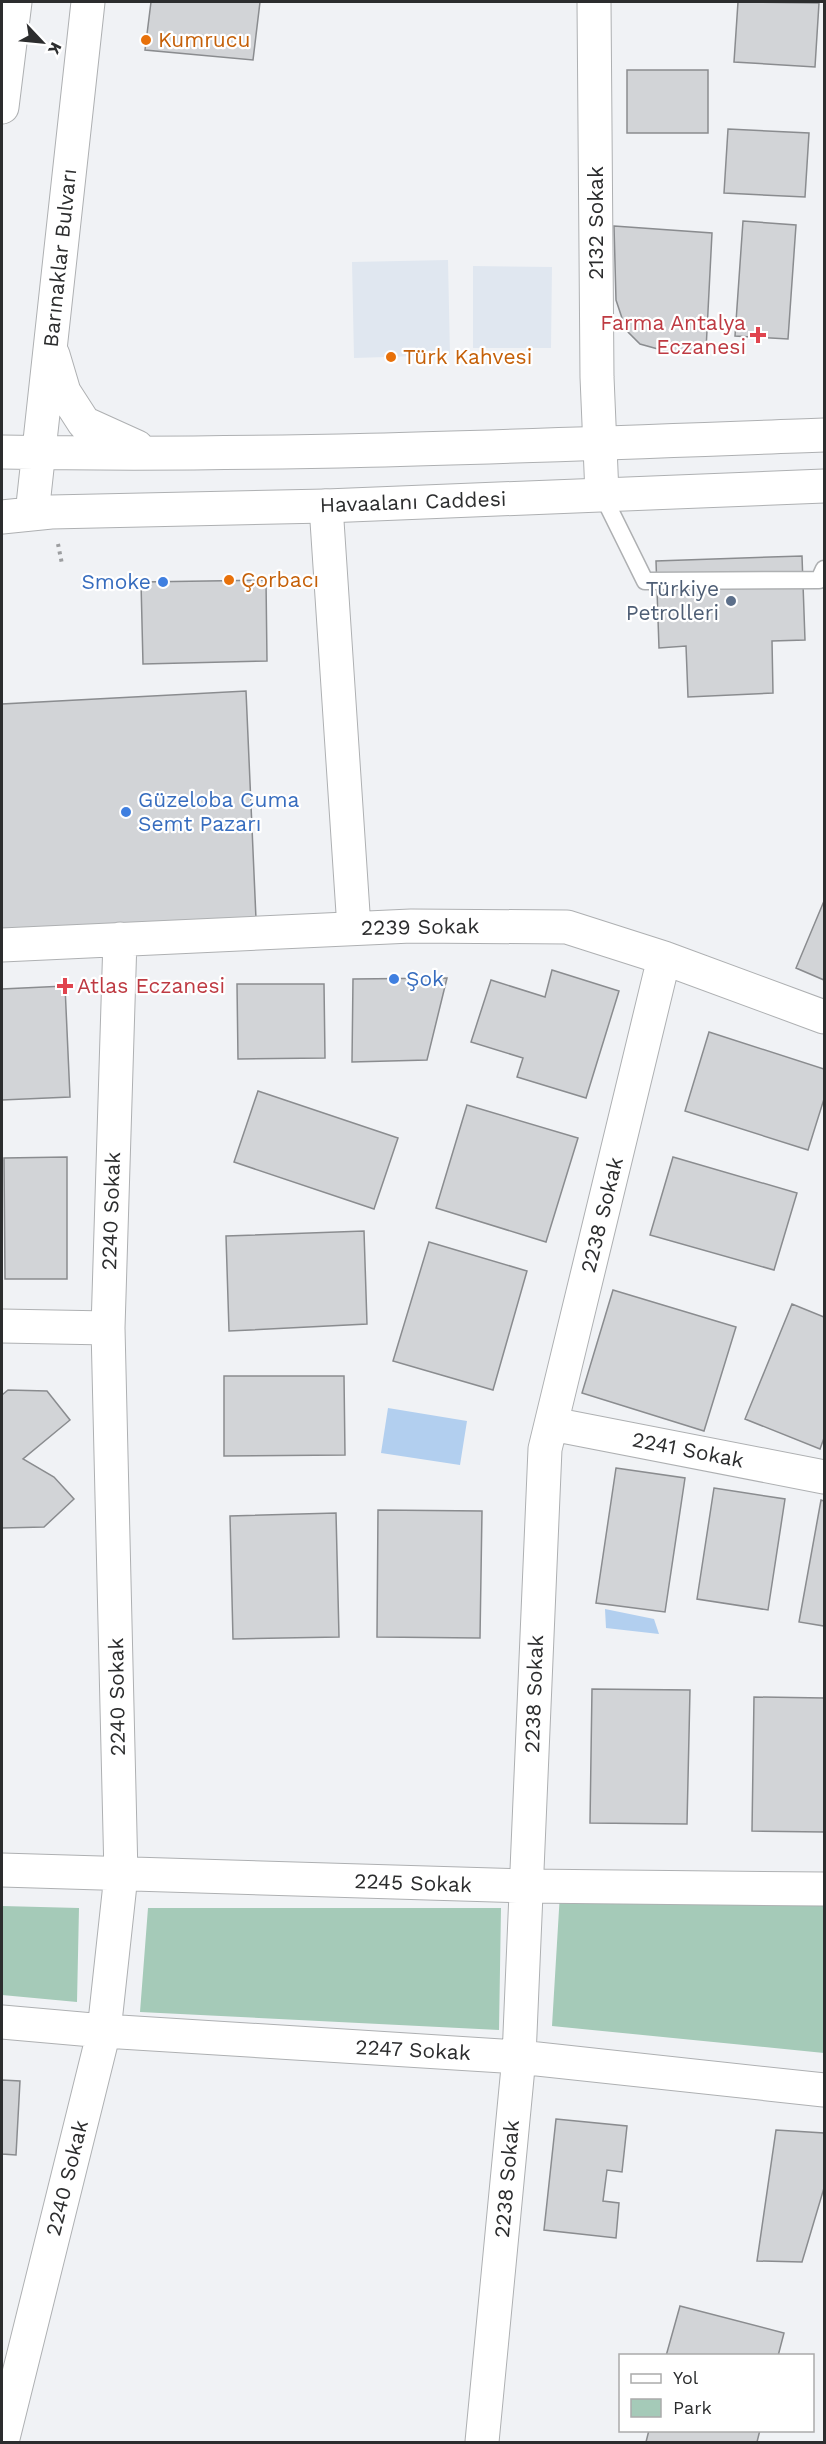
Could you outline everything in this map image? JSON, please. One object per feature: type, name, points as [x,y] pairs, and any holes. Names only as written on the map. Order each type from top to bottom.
[{"type":"street","points":[[2,107],[15,2]]},
{"type":"street","name":"Barınaklar Bulvarı","points":[[17,515],[38,453],[88,2]]},
{"type":"street","name":"2132 Sokak","points":[[594,2],[599,444],[602,494]]},
{"type":"street","points":[[51,345],[64,392],[84,423],[152,454]]},
{"type":"street","points":[[2,452],[152,454],[599,444],[825,435]]},
{"type":"street","name":"Havaalanı Caddesi","points":[[17,515],[326,506],[825,486]]},
{"type":"street","points":[[326,506],[354,928]]},
{"type":"street","name":"2239 Sokak","points":[[2,945],[411,926],[567,927],[664,957],[825,1017]]},
{"type":"street","name":"2240 Sokak","points":[[2,2442],[104,2031],[121,1875],[108,1328],[120,939]]},
{"type":"street","name":"2238 Sokak","points":[[482,2442],[519,2057],[545,1449],[664,957]]},
{"type":"street","points":[[2,1326],[108,1328]]},
{"type":"street","name":"2241 Sokak","points":[[552,1424],[825,1477]]},
{"type":"street","name":"2245 Sokak","points":[[2,1870],[526,1886],[825,1889]]},
{"type":"street","name":"2247 Sokak","points":[[2,2022],[104,2031],[519,2057],[825,2090]]},
{"type":"lane","points":[[602,494],[645,581],[819,580],[825,568]]},
{"type":"shaded area","points":[[448,260],[450,355],[354,358],[352,262]]},
{"type":"shaded area","points":[[473,266],[552,267],[551,348],[473,348]]},
{"type":"green space","points":[[560,1893],[824,1895],[824,2053],[552,2026]]},
{"type":"green space","points":[[2,1906],[79,1908],[77,2002],[2,1995]]},
{"type":"green space","points":[[148,1908],[501,1908],[499,2030],[140,2012]]},
{"type":"water","points":[[388,1408],[467,1421],[460,1465],[381,1453]]},
{"type":"water","points":[[605,1609],[654,1619],[659,1634],[606,1628]]},
{"type":"building","points":[[151,2],[260,2],[253,60],[145,50]]},
{"type":"building","points":[[738,2],[819,3],[815,67],[734,62]]},
{"type":"building","points":[[627,70],[708,70],[708,133],[627,133]]},
{"type":"building","points":[[728,129],[809,133],[805,197],[724,193]]},
{"type":"building","points":[[743,221],[796,225],[788,339],[735,336]]},
{"type":"building","points":[[614,226],[712,233],[706,350],[665,351],[640,344],[626,330],[616,300]]},
{"type":"building","name":"Türkiye Petrolleri","points":[[802,556],[805,640],[772,641],[773,693],[688,697],[686,646],[659,648],[656,561]]},
{"type":"building","points":[[266,580],[267,661],[143,664],[141,582]]},
{"type":"building","name":"Güzeloba Cuma Semt Pazarı","points":[[246,691],[256,919],[2,931],[2,704]]},
{"type":"building","points":[[824,901],[824,980],[796,968]]},
{"type":"building","points":[[552,970],[619,991],[586,1098],[517,1077],[523,1058],[471,1042],[491,980],[545,997]]},
{"type":"building","points":[[447,978],[427,1060],[352,1062],[353,979]]},
{"type":"building","points":[[237,984],[324,984],[325,1058],[238,1059]]},
{"type":"building","points":[[65,986],[70,1097],[2,1100],[2,989]]},
{"type":"building","points":[[709,1032],[824,1069],[824,1099],[808,1150],[685,1111]]},
{"type":"building","points":[[258,1091],[398,1138],[374,1209],[234,1162]]},
{"type":"building","points":[[467,1105],[578,1138],[546,1242],[436,1208]]},
{"type":"building","points":[[67,1157],[67,1279],[5,1279],[4,1158]]},
{"type":"building","points":[[673,1157],[797,1193],[774,1270],[650,1235]]},
{"type":"building","points":[[364,1231],[367,1324],[229,1331],[226,1236]]},
{"type":"building","points":[[429,1242],[527,1271],[493,1390],[393,1361]]},
{"type":"building","points":[[613,1290],[736,1327],[704,1431],[582,1393]]},
{"type":"building","points":[[792,1304],[824,1317],[824,1438],[820,1449],[745,1419]]},
{"type":"building","points":[[224,1376],[344,1376],[345,1455],[224,1456]]},
{"type":"building","points":[[8,1390],[47,1391],[70,1420],[23,1459],[54,1477],[74,1499],[44,1527],[2,1528],[2,1395]]},
{"type":"building","points":[[616,1468],[685,1478],[665,1612],[596,1603]]},
{"type":"building","points":[[714,1488],[785,1499],[768,1610],[697,1599]]},
{"type":"building","points":[[821,1500],[824,1501],[824,1626],[799,1622]]},
{"type":"building","points":[[378,1510],[482,1511],[480,1638],[377,1637]]},
{"type":"building","points":[[336,1513],[339,1637],[233,1639],[230,1516]]},
{"type":"building","points":[[592,1689],[690,1690],[687,1824],[590,1823]]},
{"type":"building","points":[[754,1697],[824,1698],[824,1832],[752,1831]]},
{"type":"building","points":[[2,2080],[20,2081],[16,2155],[2,2154]]},
{"type":"building","points":[[556,2119],[627,2126],[622,2172],[607,2170],[603,2201],[619,2203],[616,2238],[544,2230]]},
{"type":"building","points":[[776,2130],[824,2133],[824,2188],[802,2262],[757,2261]]},
{"type":"building","points":[[680,2306],[784,2333],[779,2354],[667,2354]]},
{"type":"building","points":[[648,2432],[760,2432],[757,2442],[646,2442]]},
{"type":"place","name":"Kumrucu","points":[[146,40]]},
{"type":"place","name":"Farma Antalya Eczanesi","points":[[758,335]]},
{"type":"place","name":"Türk Kahvesi","points":[[391,357]]},
{"type":"place","name":"Çorbacı","points":[[229,580]]},
{"type":"place","name":"Smoke","points":[[163,582]]},
{"type":"place","name":"Türkiye Petrolleri","points":[[731,601]]},
{"type":"place","name":"Güzeloba Cuma Semt Pazarı","points":[[126,812]]},
{"type":"place","name":"Şok","points":[[394,979]]},
{"type":"place","name":"Atlas Eczanesi","points":[[65,986]]}]
